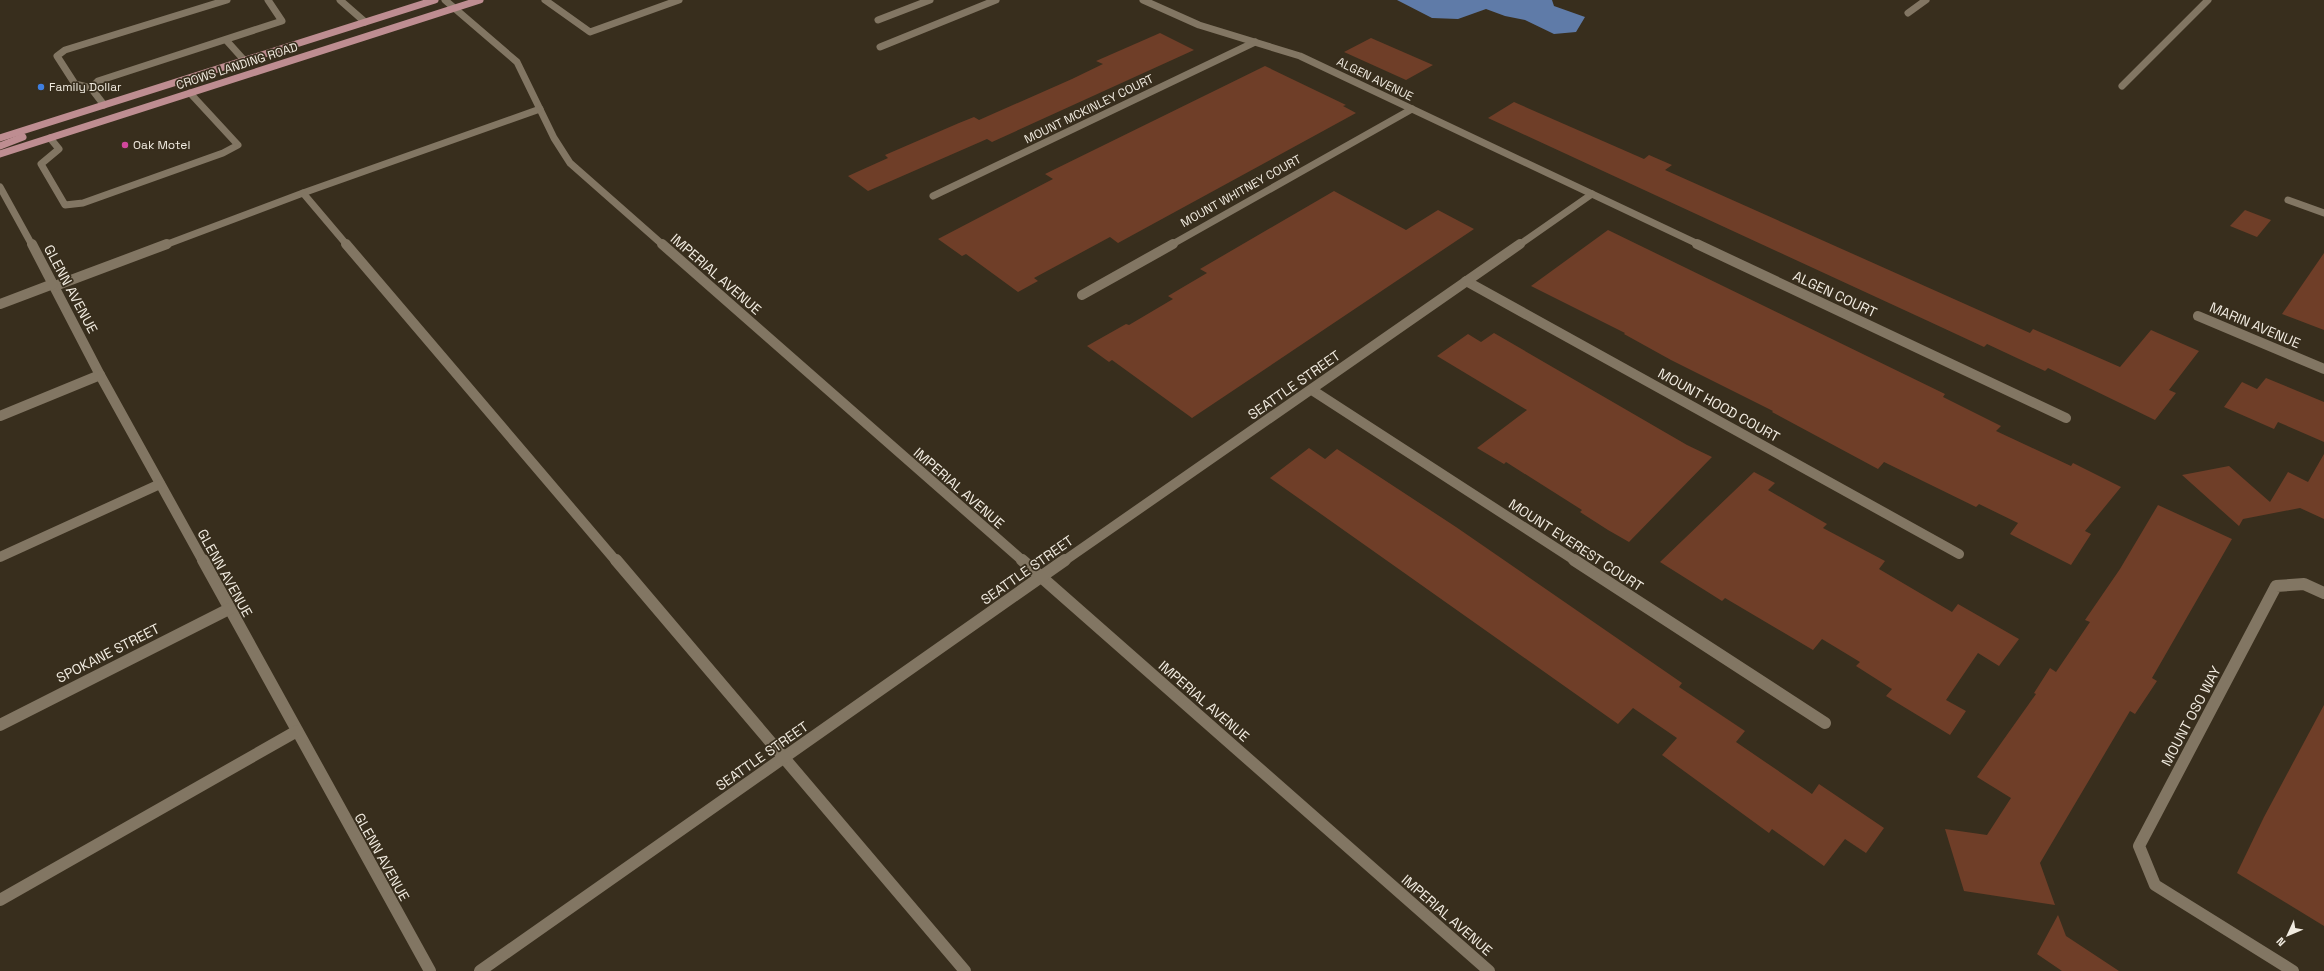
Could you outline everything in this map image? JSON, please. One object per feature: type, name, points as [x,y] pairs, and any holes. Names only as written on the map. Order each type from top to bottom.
[{"type":"main road","name":"CROWS LANDING ROAD","points":[[0,138],[435,0]]},
{"type":"main road","name":"CROWS LANDING ROAD","points":[[0,154],[480,0]]},
{"type":"main road","points":[[226,81],[266,62],[359,29],[366,22]]},
{"type":"main road","points":[[0,146],[95,112],[104,105]]},
{"type":"street","points":[[104,105],[91,88],[75,84],[57,56],[65,50],[227,0]]},
{"type":"street","points":[[91,88],[98,81],[282,21],[268,0]]},
{"type":"street","points":[[340,0],[366,22]]},
{"type":"street","name":"IMPERIAL AVENUE","points":[[445,0],[517,62],[570,163],[1040,578],[1098,626],[1489,971]]},
{"type":"street","points":[[545,0],[590,32],[679,0]]},
{"type":"street","points":[[878,20],[930,0]]},
{"type":"street","points":[[880,47],[996,0]]},
{"type":"street","name":"ALGEN AVENUE","points":[[1143,0],[1198,25],[1300,56],[1592,194]]},
{"type":"street","points":[[1908,13],[1926,0]]},
{"type":"street","points":[[2122,86],[2208,0]]},
{"type":"street","points":[[226,40],[244,60]]},
{"type":"street","name":"MOUNT MCKINLEY COURT","points":[[933,196],[1255,42]]},
{"type":"street","points":[[50,138],[59,149],[41,164],[65,205],[84,203],[238,146],[190,93]]},
{"type":"street","points":[[0,304],[540,108]]},
{"type":"street","name":"MOUNT WHITNEY COURT","points":[[1082,295],[1412,109]]},
{"type":"street","name":"GLENN AVENUE","points":[[0,187],[54,285],[100,375],[430,971]]},
{"type":"street","points":[[303,193],[965,971]]},
{"type":"street","name":"SEATTLE STREET","points":[[480,971],[1040,578],[1592,194]]},
{"type":"street","name":"ALGEN COURT","points":[[1592,194],[2066,418]]},
{"type":"street","points":[[2288,200],[2324,213]]},
{"type":"street","name":"MOUNT HOOD COURT","points":[[1466,281],[1958,554]]},
{"type":"street","name":"MARIN AVENUE","points":[[2198,316],[2324,369]]},
{"type":"street","points":[[0,416],[100,375]]},
{"type":"street","name":"MOUNT EVEREST COURT","points":[[1312,390],[1825,723]]},
{"type":"street","points":[[0,557],[160,484]]},
{"type":"street","name":"MOUNT OSO WAY","points":[[2293,971],[2155,886],[2139,846],[2276,586],[2304,584],[2324,593]]},
{"type":"street","name":"SPOKANE STREET","points":[[0,725],[229,608]]},
{"type":"street","points":[[0,900],[297,731]]},
{"type":"water","points":[[1397,0],[1552,0],[1554,6],[1585,17],[1576,32],[1554,34],[1525,20],[1505,16],[1486,9],[1458,19],[1432,18]]},
{"type":"building","points":[[1160,33],[1194,50],[992,142],[987,139],[868,191],[848,176],[888,158],[885,155],[974,117],[979,120],[1072,79],[1103,64],[1096,61]]},
{"type":"building","points":[[1371,38],[1433,65],[1406,80],[1344,52]]},
{"type":"building","points":[[1265,66],[1346,105],[1343,106],[1356,113],[1118,243],[1110,237],[1034,278],[1038,281],[1018,292],[966,254],[962,256],[938,239],[1053,179],[1045,174]]},
{"type":"building","points":[[1514,102],[1644,159],[1649,155],[1672,165],[1665,170],[2030,333],[2033,329],[2120,367],[2151,330],[2199,351],[2169,390],[2176,393],[2155,420],[2048,368],[2045,371],[1987,344],[1984,347],[1488,118]]},
{"type":"building","points":[[1334,191],[1406,230],[1438,210],[1474,229],[1192,418],[1112,360],[1109,362],[1087,346],[1126,324],[1129,325],[1173,299],[1168,296],[1207,273],[1200,269]]},
{"type":"building","points":[[2245,210],[2271,220],[2257,237],[2230,226]]},
{"type":"building","points":[[1608,230],[1945,394],[1943,397],[2001,426],[1996,431],[2071,466],[2073,463],[2121,487],[2085,531],[2091,534],[2071,565],[2010,534],[2018,523],[1979,504],[1976,507],[1884,462],[1878,469],[1772,412],[1773,411],[1671,360],[1624,334],[1625,333],[1531,286]]},
{"type":"building","points":[[2324,253],[2324,330],[2282,314]]},
{"type":"building","points":[[1494,333],[1687,445],[1712,457],[1629,542],[1580,512],[1582,510],[1506,462],[1504,464],[1477,448],[1527,410],[1437,356],[1468,334],[1481,342]]},
{"type":"building","points":[[2266,378],[2324,402],[2324,442],[2278,422],[2274,429],[2224,407],[2242,382],[2257,389]]},
{"type":"building","points":[[1309,448],[1325,459],[1337,449],[1456,527],[1682,683],[1679,687],[1745,731],[1736,742],[1812,794],[1819,784],[1884,828],[1866,853],[1845,839],[1824,866],[1772,829],[1769,833],[1662,755],[1677,738],[1633,708],[1618,724],[1270,478]]},
{"type":"building","points":[[2324,454],[2324,519],[2300,508],[2243,519],[2239,526],[2182,475],[2229,466],[2270,502],[2288,472],[2308,482]]},
{"type":"building","points":[[1754,472],[1775,483],[1768,490],[1827,524],[1823,528],[1885,561],[1879,569],[1952,612],[1958,604],[2019,639],[1999,666],[1978,653],[1946,700],[1966,711],[1950,735],[1886,696],[1892,689],[1856,666],[1860,662],[1822,639],[1813,650],[1725,598],[1722,601],[1660,562]]},
{"type":"building","points":[[2158,505],[2232,539],[2152,678],[2157,681],[2135,714],[2130,711],[2040,863],[2055,905],[1964,891],[1945,829],[1987,835],[2011,798],[1977,777],[2036,694],[2034,693],[2050,668],[2056,672],[2090,622],[2085,620],[2120,569]]},
{"type":"building","points":[[2324,705],[2324,926],[2237,873],[2264,817]]},
{"type":"building","points":[[2058,915],[2066,936],[2119,971],[2062,971],[2037,954]]},
{"type":"place","name":"Family Dollar","points":[[41,87]]},
{"type":"place","name":"Oak Motel","points":[[125,145]]}]
